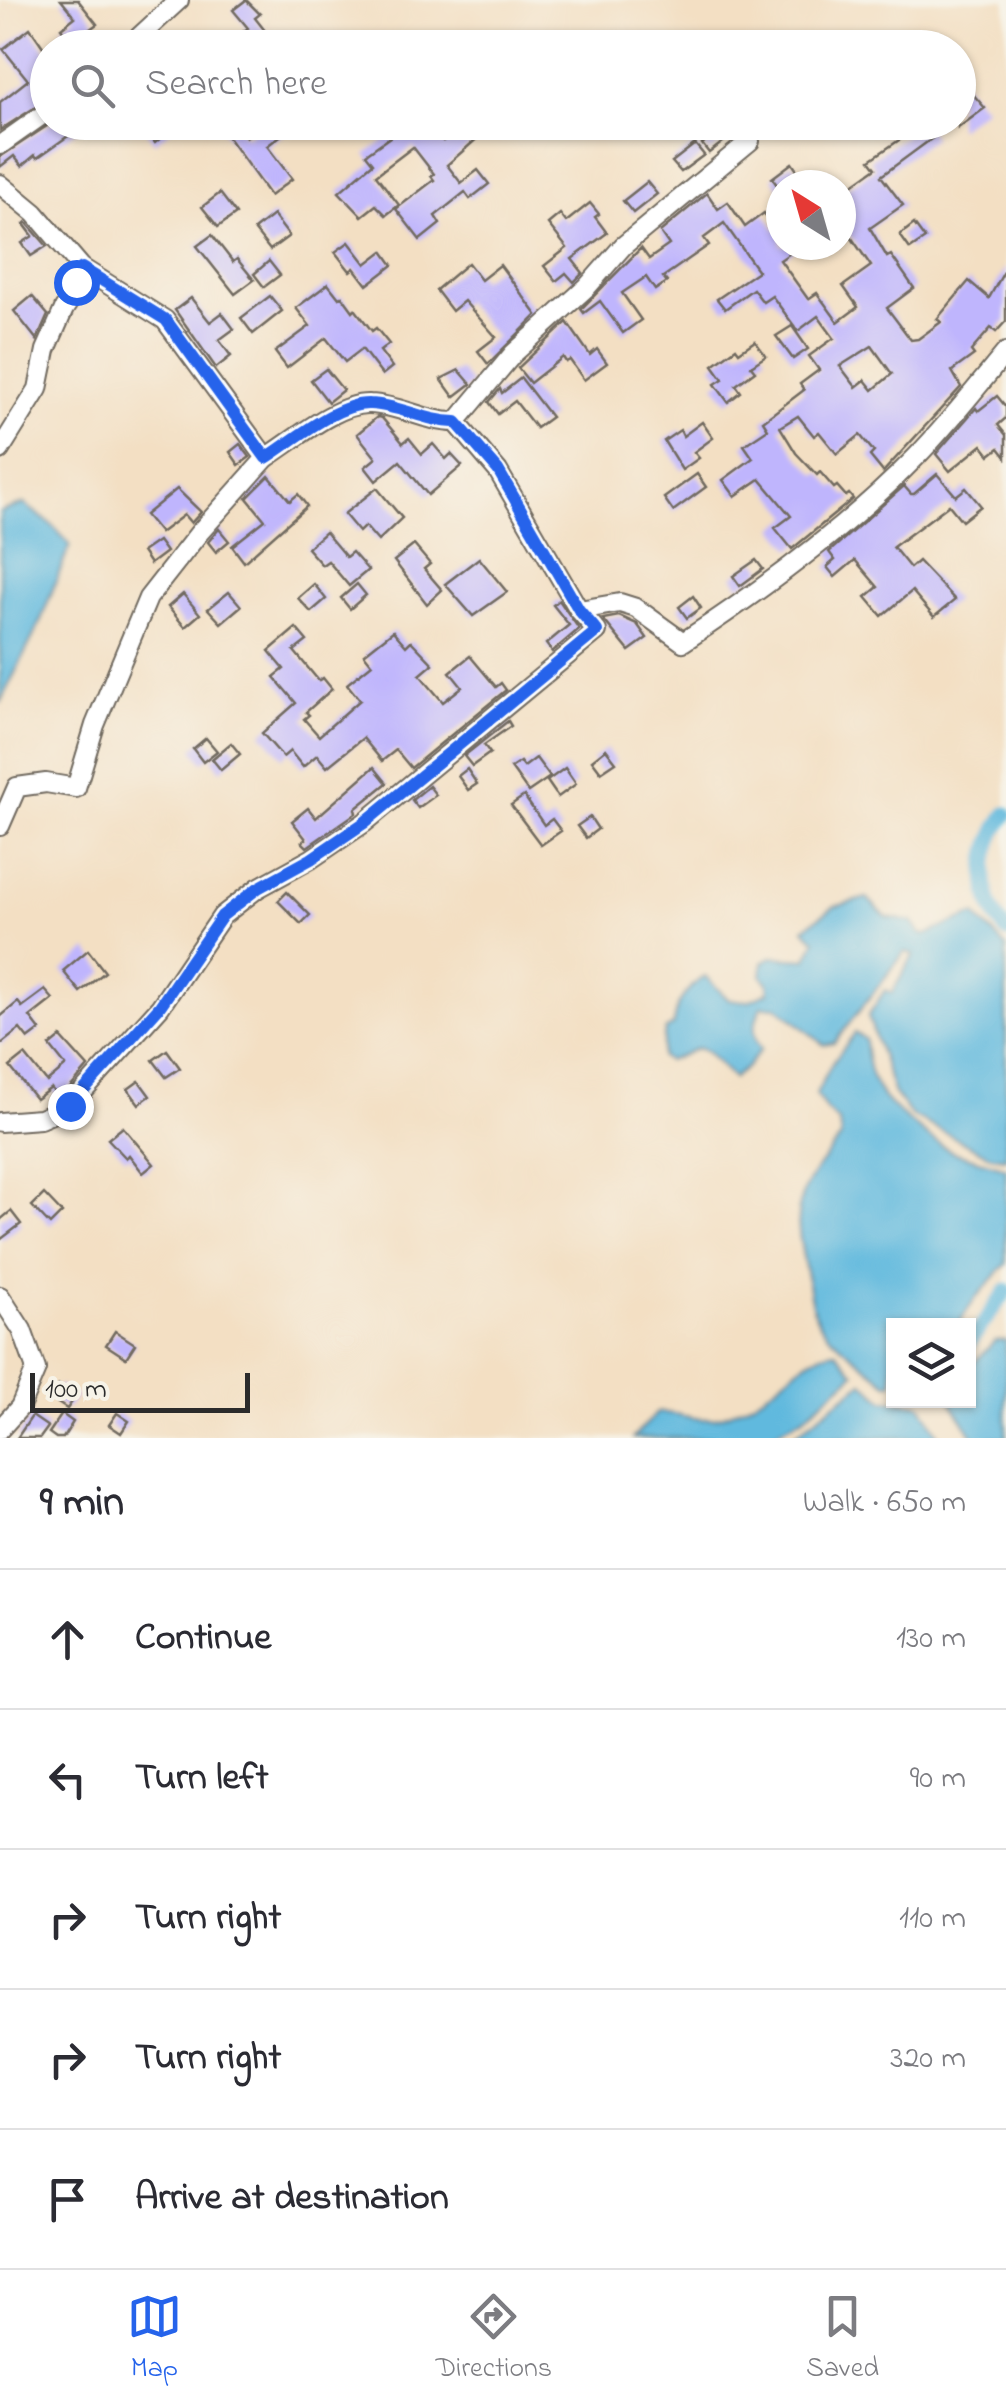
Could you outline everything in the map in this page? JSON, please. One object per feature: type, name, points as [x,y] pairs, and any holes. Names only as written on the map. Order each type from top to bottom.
[{"type":"street","points":[[146,30],[179,0]]},
{"type":"street","points":[[0,145],[30,124]]},
{"type":"street","points":[[456,422],[513,354],[587,287],[624,246],[750,141]]},
{"type":"street","points":[[0,184],[36,213],[82,268],[166,320],[266,458]]},
{"type":"street","points":[[0,450],[38,389],[46,350],[76,292],[82,268]]},
{"type":"street","points":[[579,610],[620,603],[636,608],[683,642],[819,544],[916,457],[1006,352]]},
{"type":"street","points":[[0,826],[17,788],[46,784],[76,788],[95,725],[148,598],[266,458],[346,406],[371,404],[436,422],[456,422],[498,470],[579,610],[597,631],[364,823],[258,888],[222,916],[160,1006],[70,1106],[40,1118],[0,1122]]},
{"type":"street","points":[[0,1296],[22,1330],[36,1368],[20,1406],[0,1429]]},
{"type":"water","points":[[24,504],[70,545],[39,625],[0,703],[0,512]]},
{"type":"water","points":[[867,898],[886,917],[912,922],[921,934],[927,935],[975,915],[1006,947],[1006,1158],[991,1156],[912,1116],[894,1094],[868,1016],[885,990],[892,993],[914,954],[905,952],[834,1043],[824,1045],[778,1007],[762,1006],[755,1028],[761,1049],[733,1078],[698,1048],[668,1061],[661,1057],[665,1030],[673,1025],[679,1003],[705,976],[729,1000],[748,1001],[769,992],[762,976],[763,962],[771,957],[807,959],[816,940],[804,928],[834,907]]},
{"type":"water","points":[[855,1033],[865,1039],[869,1068],[878,1089],[902,1115],[948,1149],[1006,1168],[1006,1264],[962,1318],[886,1318],[886,1382],[819,1322],[799,1232],[798,1216],[805,1189],[841,1138],[839,1122],[816,1094]]},
{"type":"water","points":[[1006,1340],[1006,1438],[974,1438],[955,1408],[976,1408],[976,1361],[995,1341]]},
{"type":"water","points":[[836,1351],[855,1373],[804,1417],[764,1438],[633,1438],[657,1413],[703,1419],[732,1412],[763,1395],[809,1360]]},
{"type":"water","points":[[863,1382],[886,1400],[886,1408],[923,1408],[940,1438],[790,1438]]},
{"type":"building","points":[[61,0],[78,0],[97,24],[89,30],[62,30],[75,17]]},
{"type":"building","points":[[246,0],[260,14],[255,18],[264,30],[245,30],[248,28],[233,10]]},
{"type":"building","points":[[30,28],[30,111],[0,130],[0,102],[28,80],[3,49]]},
{"type":"building","points":[[976,98],[985,108],[976,115]]},
{"type":"building","points":[[30,137],[62,140],[22,166],[14,156],[0,167],[0,157]]},
{"type":"building","points":[[230,140],[275,140],[267,146],[292,179],[270,196]]},
{"type":"building","points":[[386,140],[475,140],[447,165],[461,183],[478,170],[489,184],[470,199],[465,192],[435,216],[440,224],[420,240],[396,209],[434,180],[434,174],[413,147],[376,175],[399,205],[386,215],[376,205],[362,216],[339,192],[373,163],[366,154]]},
{"type":"building","points":[[707,140],[723,142],[709,153],[702,144]]},
{"type":"building","points":[[899,140],[930,140],[881,176],[903,205],[870,228],[887,257],[891,255],[914,288],[887,308],[911,340],[918,339],[941,322],[937,319],[969,281],[989,298],[1006,268],[1006,321],[996,332],[991,328],[971,351],[974,355],[952,371],[961,387],[883,472],[860,435],[837,454],[819,432],[814,436],[798,416],[780,427],[796,453],[817,475],[820,472],[834,488],[837,486],[853,499],[792,549],[775,528],[791,516],[760,479],[735,496],[723,480],[753,458],[744,445],[768,429],[763,421],[804,390],[800,384],[819,370],[809,356],[834,338],[818,316],[798,331],[772,296],[763,302],[753,289],[725,309],[717,299],[758,271],[724,223],[704,238],[709,245],[663,277],[667,282],[655,290],[646,277],[622,293],[641,320],[623,333],[600,301],[584,313],[581,309],[641,248],[649,259],[669,245],[660,232],[707,193],[718,209],[728,202],[745,227],[764,213],[766,260],[780,260],[808,299],[817,293],[838,322],[858,307],[843,286],[871,266],[856,244],[856,182],[876,168],[870,160]],"holes":[[[872,346],[892,374],[873,390],[865,380],[856,387],[840,366]]]},
{"type":"building","points":[[695,144],[704,155],[681,172],[672,162]]},
{"type":"building","points":[[647,182],[657,194],[633,213],[623,201]]},
{"type":"building","points":[[220,193],[236,214],[218,227],[202,207]]},
{"type":"building","points":[[590,203],[607,233],[572,259],[583,273],[574,282],[566,273],[556,281],[544,266],[567,248],[548,224],[560,214],[566,222]]},
{"type":"building","points":[[273,215],[289,236],[270,250],[254,230]]},
{"type":"building","points":[[26,222],[47,246],[31,256],[22,243],[33,236]]},
{"type":"building","points":[[914,224],[925,239],[910,249],[900,235]]},
{"type":"building","points":[[212,235],[233,262],[237,259],[254,280],[235,294],[197,246]]},
{"type":"building","points":[[349,242],[366,264],[383,251],[393,265],[367,285],[335,252]]},
{"type":"building","points":[[269,261],[280,275],[264,287],[254,274]]},
{"type":"building","points":[[468,263],[481,280],[500,265],[537,315],[488,364],[478,351],[496,337],[464,301],[452,311],[436,290]]},
{"type":"building","points":[[328,284],[389,344],[380,351],[392,367],[382,375],[362,349],[345,362],[326,338],[287,368],[275,352],[310,326],[296,308]]},
{"type":"building","points":[[32,296],[48,315],[37,340],[14,311]]},
{"type":"building","points":[[270,296],[282,311],[253,334],[241,318]]},
{"type":"building","points":[[191,298],[210,322],[222,313],[234,329],[219,340],[231,356],[216,368],[175,310]]},
{"type":"building","points":[[567,322],[590,355],[597,349],[607,363],[584,380],[570,360],[566,362],[563,357],[530,383],[518,368]]},
{"type":"building","points":[[792,326],[808,349],[793,359],[776,336]]},
{"type":"building","points":[[755,341],[766,356],[751,366],[755,371],[736,385],[741,392],[728,402],[715,384],[723,379],[713,365],[736,348],[739,352]]},
{"type":"building","points":[[326,369],[343,390],[328,402],[311,380]]},
{"type":"building","points":[[459,370],[471,384],[454,397],[441,379]]},
{"type":"building","points":[[521,378],[551,417],[536,428],[515,401],[498,414],[489,402],[500,389],[502,393]]},
{"type":"building","points":[[997,396],[1006,407],[1006,418],[998,425],[1006,435],[1006,457],[999,448],[990,455],[982,445],[950,471],[936,454],[976,408],[978,411]]},
{"type":"building","points":[[377,417],[403,443],[409,438],[422,454],[433,444],[446,459],[451,454],[462,466],[428,495],[400,461],[376,481],[365,467],[376,458],[357,434]]},
{"type":"building","points":[[702,422],[713,438],[694,452],[699,458],[682,470],[664,441],[680,430],[683,436]]},
{"type":"building","points":[[240,444],[250,457],[239,465],[230,452]]},
{"type":"building","points":[[697,474],[706,487],[673,511],[664,498]]},
{"type":"building","points":[[937,474],[956,496],[966,488],[981,506],[962,521],[949,505],[893,547],[910,568],[918,561],[955,600],[934,617],[912,591],[882,616],[866,597],[878,587],[855,560],[835,577],[827,567],[835,560],[829,552],[904,486],[914,494]]},
{"type":"building","points":[[269,476],[290,501],[298,494],[307,506],[244,562],[232,546],[265,520],[247,498]]},
{"type":"building","points":[[377,488],[402,518],[378,541],[365,526],[359,532],[344,514]]},
{"type":"building","points":[[177,489],[201,512],[191,523],[184,515],[160,533],[145,515]]},
{"type":"building","points":[[219,529],[229,541],[216,552],[208,542]]},
{"type":"building","points":[[325,532],[346,557],[352,552],[368,570],[349,586],[328,561],[322,565],[307,548]]},
{"type":"building","points":[[158,541],[166,552],[150,564],[142,552]]},
{"type":"building","points":[[414,545],[430,564],[424,569],[442,590],[427,604],[394,561]]},
{"type":"building","points":[[479,558],[507,592],[473,616],[445,584]]},
{"type":"building","points":[[756,560],[763,569],[740,586],[733,576]]},
{"type":"building","points":[[314,584],[326,599],[311,612],[298,598]]},
{"type":"building","points":[[357,584],[366,595],[350,609],[341,598]]},
{"type":"building","points":[[229,592],[241,606],[221,623],[208,609]]},
{"type":"building","points":[[183,594],[200,614],[185,627],[168,607]]},
{"type":"building","points":[[693,596],[701,608],[687,618],[679,607]]},
{"type":"building","points":[[559,600],[579,629],[552,652],[546,644],[569,625],[553,605]]},
{"type":"building","points":[[619,616],[637,624],[647,638],[629,651],[603,619]]},
{"type":"building","points":[[296,628],[307,641],[294,651],[319,681],[323,678],[332,689],[306,712],[309,715],[304,719],[319,736],[360,700],[347,684],[372,664],[364,654],[393,631],[406,646],[411,641],[433,664],[420,675],[443,702],[462,687],[450,672],[470,656],[496,687],[501,683],[506,690],[411,768],[396,750],[382,761],[363,738],[327,767],[317,755],[303,767],[290,751],[283,757],[262,733],[296,703],[274,677],[284,669],[269,651]]},
{"type":"building","points":[[508,721],[511,726],[484,745],[490,753],[472,766],[464,756]]},
{"type":"building","points":[[206,738],[217,751],[203,762],[193,749]]},
{"type":"building","points":[[231,743],[240,754],[221,770],[212,759]]},
{"type":"building","points":[[606,749],[616,762],[601,772],[592,760]]},
{"type":"building","points":[[536,758],[550,777],[528,792],[511,768],[520,762],[524,767]]},
{"type":"building","points":[[374,767],[387,783],[355,809],[356,813],[307,847],[302,842],[306,839],[292,821],[308,808],[316,818]]},
{"type":"building","points":[[565,768],[576,784],[558,797],[547,781]]},
{"type":"building","points":[[467,769],[477,784],[468,790],[458,776]]},
{"type":"building","points":[[429,786],[436,795],[418,808],[412,800]]},
{"type":"building","points":[[524,796],[544,825],[552,819],[561,831],[541,845],[511,805]]},
{"type":"building","points":[[590,817],[598,829],[586,838],[577,826]]},
{"type":"building","points":[[287,892],[310,915],[301,924],[278,901]]},
{"type":"building","points":[[88,950],[105,972],[80,992],[63,971]]},
{"type":"building","points":[[45,990],[53,999],[30,1017],[40,1030],[28,1039],[20,1029],[0,1045],[0,1017],[18,1002],[22,1007]]},
{"type":"building","points":[[61,1037],[88,1067],[63,1096],[58,1097],[51,1088],[36,1099],[10,1067],[25,1055],[47,1082],[66,1066],[50,1046]]},
{"type":"building","points":[[167,1050],[180,1068],[166,1077],[153,1060]]},
{"type":"building","points":[[139,1081],[150,1096],[139,1104],[128,1089]]},
{"type":"building","points":[[123,1127],[154,1164],[143,1173],[129,1155],[126,1158],[108,1139]]},
{"type":"building","points":[[44,1194],[62,1213],[50,1225],[32,1206]]},
{"type":"building","points":[[11,1211],[21,1224],[0,1240],[0,1220]]},
{"type":"building","points":[[115,1331],[135,1344],[126,1358],[106,1345]]},
{"type":"building","points":[[59,1385],[76,1396],[67,1409],[50,1398]]},
{"type":"building","points":[[117,1413],[129,1421],[121,1433],[109,1425]]},
{"type":"building","points":[[62,1414],[73,1422],[63,1438],[56,1438],[49,1433]]},
{"type":"building","points":[[32,1416],[48,1427],[40,1438],[17,1438]]},
{"type":"waterway","points":[[1006,814],[992,842],[986,873],[991,903],[1006,931]]},
{"type":"waterway","points":[[976,1334],[1006,1291]]},
{"type":"route","points":[[70,1106],[160,1006],[222,916],[258,888],[364,823],[597,631],[579,610],[498,470],[456,422],[436,422],[371,404],[346,406],[266,458],[166,320],[82,268],[76,282]]}]
